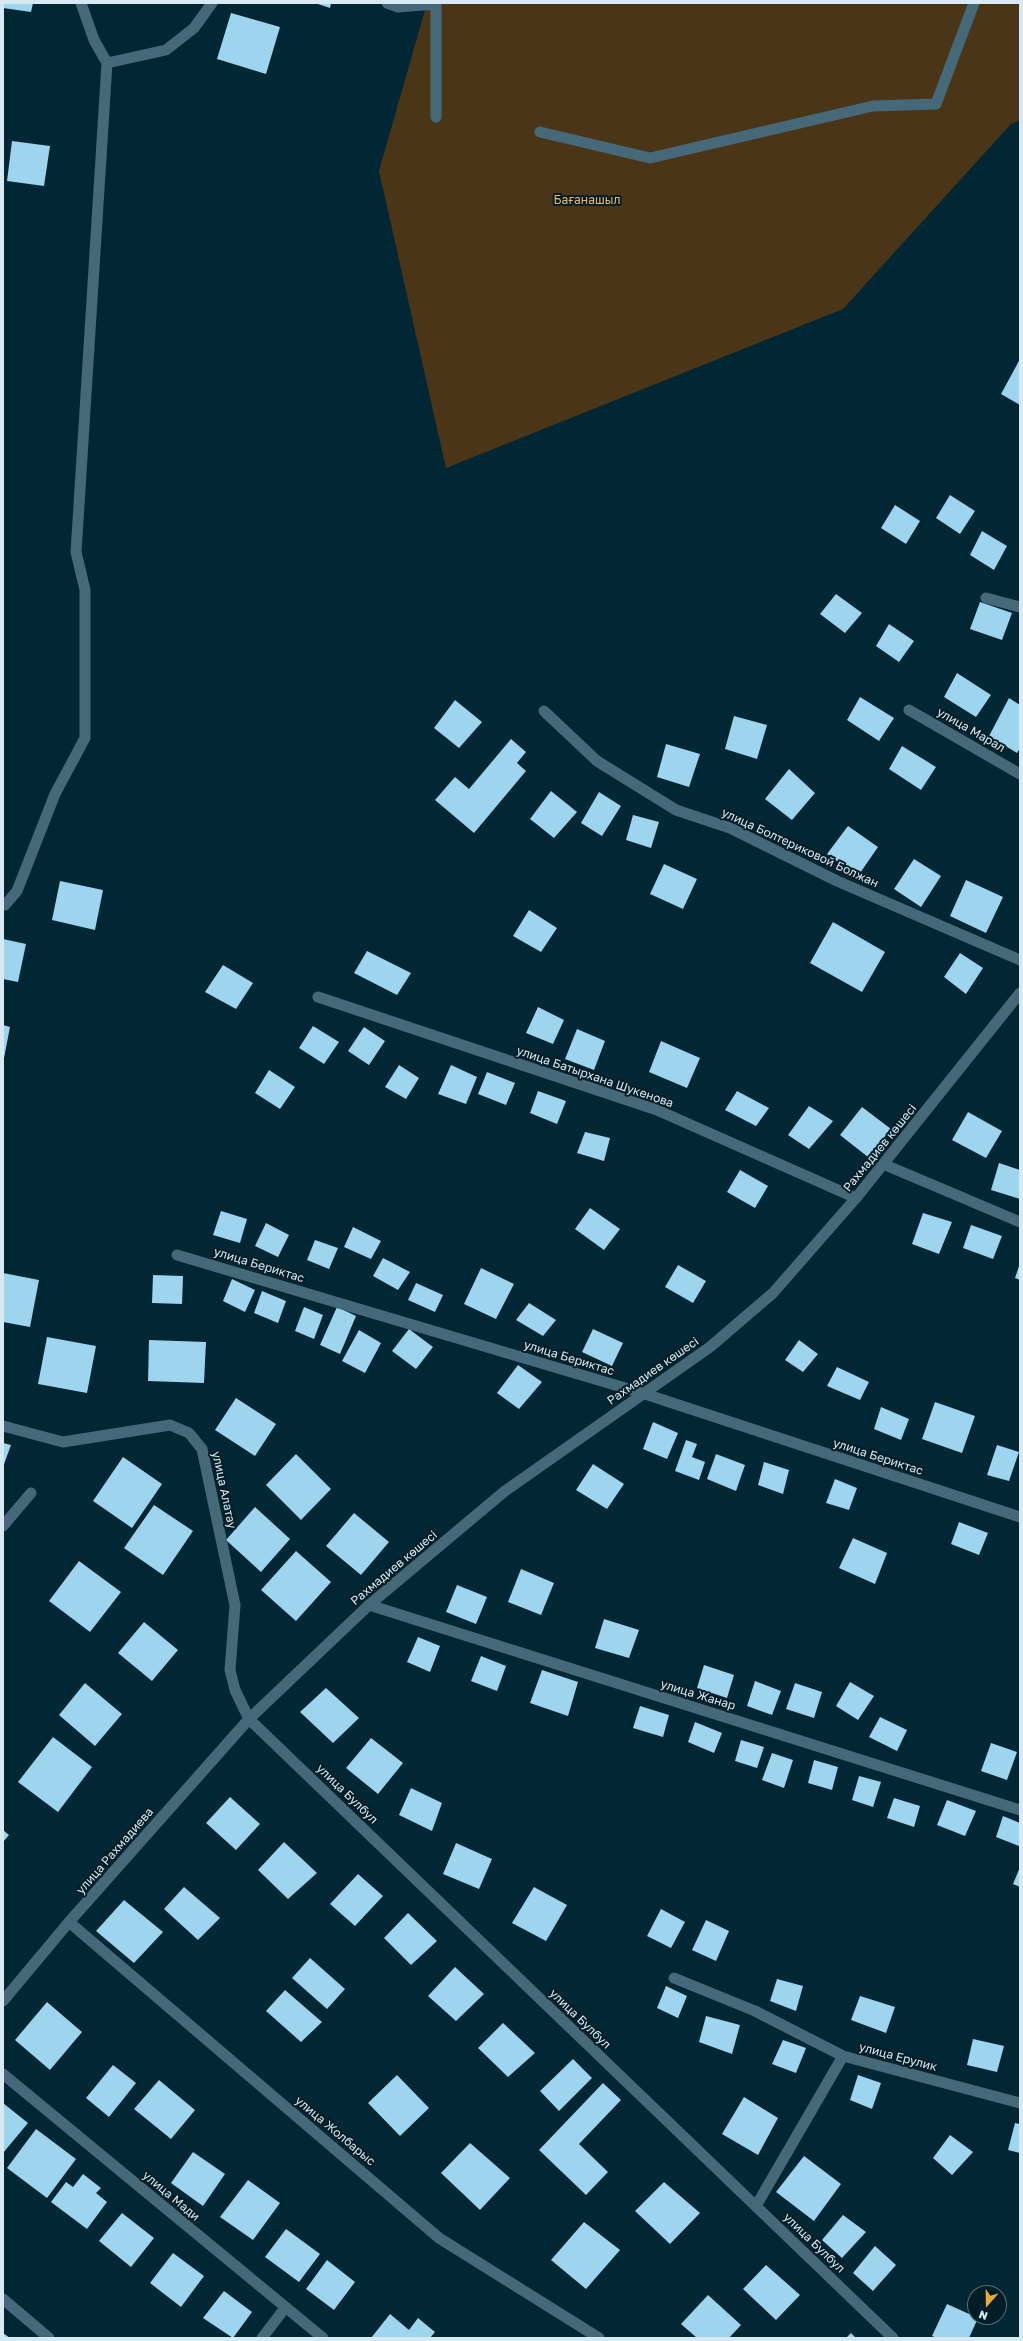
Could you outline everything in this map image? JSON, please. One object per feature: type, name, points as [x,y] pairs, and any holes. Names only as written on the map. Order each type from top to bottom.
[{"type":"street","points":[[3,905],[5,905],[17,891],[55,794],[85,738],[85,590],[76,552],[107,63],[94,40],[81,3]]},
{"type":"street","points":[[107,63],[166,50],[194,28],[212,3]]},
{"type":"street","points":[[387,3],[398,6],[436,4],[436,117]]},
{"type":"street","points":[[540,132],[650,158],[873,106],[936,104],[974,3]]},
{"type":"street","points":[[986,598],[1020,607]]},
{"type":"street","name":"улица Марал","points":[[909,710],[1020,774]]},
{"type":"street","name":"улица Болтериковой Болжан","points":[[544,711],[597,761],[676,810],[730,828],[836,881],[1020,960]]},
{"type":"street","name":"Рахмадиев көшесі","points":[[249,1719],[369,1605],[505,1491],[642,1393],[710,1347],[773,1294],[856,1198],[1020,993]]},
{"type":"street","name":"улица Батырхана Шукенова","points":[[318,997],[657,1110],[856,1198]]},
{"type":"street","points":[[883,1164],[1020,1222]]},
{"type":"street","name":"улица Бериктас","points":[[177,1255],[642,1393],[1020,1517]]},
{"type":"street","name":"улица Алатау","points":[[3,1426],[63,1442],[170,1425],[189,1433],[202,1449],[235,1605],[230,1670],[236,1690],[249,1719]]},
{"type":"street","points":[[3,1526],[31,1493]]},
{"type":"street","name":"улица Жанар","points":[[369,1605],[1020,1810]]},
{"type":"street","name":"улица Рахмадиева","points":[[3,2001],[69,1922],[249,1719]]},
{"type":"street","name":"улица Булбул","points":[[249,1719],[893,2338]]},
{"type":"street","name":"улица Жолбарыс","points":[[69,1922],[439,2238],[599,2338]]},
{"type":"street","points":[[674,1978],[755,2011],[843,2056]]},
{"type":"street","name":"улица Ерулик","points":[[756,2206],[843,2056],[1020,2103]]},
{"type":"street","name":"улица Мади","points":[[3,2074],[323,2338]]},
{"type":"street","points":[[3,2299],[49,2338]]},
{"type":"street","points":[[262,2338],[285,2308]]},
{"type":"green space","name":"Бағанашыл","points":[[427,3],[1020,3],[1020,120],[1011,124],[843,309],[446,468],[379,171]]},
{"type":"building","points":[[3,3],[33,3],[31,12],[3,8]]},
{"type":"building","points":[[315,3],[331,3],[330,8]]},
{"type":"building","points":[[231,13],[280,27],[266,74],[217,59]]},
{"type":"building","points":[[12,141],[50,146],[44,186],[7,181]]},
{"type":"building","points":[[1020,359],[1020,405],[1001,394]]},
{"type":"building","points":[[950,495],[975,511],[960,534],[936,518]]},
{"type":"building","points":[[895,505],[920,521],[906,544],[881,528]]},
{"type":"building","points":[[982,531],[1007,546],[994,570],[970,555]]},
{"type":"building","points":[[836,594],[862,613],[845,633],[820,614]]},
{"type":"building","points":[[980,602],[1012,613],[1002,640],[970,629]]},
{"type":"building","points":[[889,624],[914,641],[899,662],[876,646]]},
{"type":"building","points":[[957,673],[991,695],[976,717],[944,697]]},
{"type":"building","points":[[860,697],[894,718],[879,741],[847,720]]},
{"type":"building","points":[[1009,698],[1020,705],[1020,748],[1017,753],[989,736]]},
{"type":"building","points":[[455,700],[482,722],[459,748],[434,728]]},
{"type":"building","points":[[734,716],[767,725],[757,759],[725,749]]},
{"type":"building","points":[[511,739],[526,752],[517,763],[526,771],[474,833],[435,800],[455,777],[469,789]]},
{"type":"building","points":[[666,744],[700,754],[689,787],[657,777]]},
{"type":"building","points":[[902,746],[936,767],[921,790],[889,769]]},
{"type":"building","points":[[789,769],[815,793],[792,820],[765,799]]},
{"type":"building","points":[[551,791],[577,812],[554,838],[530,819]]},
{"type":"building","points":[[599,792],[621,806],[602,836],[581,823]]},
{"type":"building","points":[[633,815],[659,822],[651,848],[626,840]]},
{"type":"building","points":[[848,826],[878,847],[858,876],[827,854]]},
{"type":"building","points":[[914,859],[941,876],[921,907],[894,889]]},
{"type":"building","points":[[664,864],[697,879],[683,909],[650,894]]},
{"type":"building","points":[[966,880],[1003,897],[986,933],[950,916]]},
{"type":"building","points":[[60,881],[103,890],[95,930],[52,920]]},
{"type":"building","points":[[529,910],[557,928],[541,952],[513,936]]},
{"type":"building","points":[[833,922],[885,952],[862,992],[810,963]]},
{"type":"building","points":[[3,939],[26,944],[18,982],[3,979]]},
{"type":"building","points":[[367,951],[411,973],[397,995],[354,973]]},
{"type":"building","points":[[960,953],[983,968],[966,994],[944,977]]},
{"type":"building","points":[[223,965],[253,983],[236,1009],[205,992]]},
{"type":"building","points":[[538,1007],[564,1020],[553,1044],[526,1033]]},
{"type":"building","points":[[3,1025],[10,1027],[4,1058],[3,1058]]},
{"type":"building","points":[[313,1026],[339,1042],[324,1064],[299,1048]]},
{"type":"building","points":[[364,1027],[385,1041],[369,1065],[348,1051]]},
{"type":"building","points":[[577,1029],[605,1041],[594,1070],[565,1059]]},
{"type":"building","points":[[661,1041],[700,1058],[687,1088],[649,1072]]},
{"type":"building","points":[[399,1065],[419,1078],[406,1099],[385,1087]]},
{"type":"building","points":[[451,1065],[477,1077],[466,1104],[438,1094]]},
{"type":"building","points":[[269,1070],[295,1087],[280,1109],[255,1093]]},
{"type":"building","points":[[487,1072],[515,1083],[506,1105],[478,1094]]},
{"type":"building","points":[[538,1091],[566,1101],[557,1124],[530,1113]]},
{"type":"building","points":[[737,1091],[769,1108],[756,1126],[725,1110]]},
{"type":"building","points":[[809,1106],[833,1121],[809,1149],[788,1135]]},
{"type":"building","points":[[862,1107],[891,1129],[868,1157],[840,1135]]},
{"type":"building","points":[[968,1112],[1002,1131],[986,1158],[952,1140]]},
{"type":"building","points":[[585,1132],[610,1138],[604,1161],[577,1153]]},
{"type":"building","points":[[999,1163],[1020,1170],[1020,1199],[991,1190]]},
{"type":"building","points":[[740,1170],[768,1186],[755,1208],[727,1192]]},
{"type":"building","points":[[590,1208],[620,1229],[604,1250],[575,1229]]},
{"type":"building","points":[[221,1211],[247,1219],[240,1243],[213,1235]]},
{"type":"building","points":[[923,1213],[952,1222],[939,1254],[912,1244]]},
{"type":"building","points":[[266,1223],[289,1235],[278,1257],[255,1246]]},
{"type":"building","points":[[971,1225],[1002,1236],[993,1259],[963,1248]]},
{"type":"building","points":[[353,1227],[381,1241],[371,1259],[344,1247]]},
{"type":"building","points":[[315,1240],[338,1248],[329,1269],[307,1260]]},
{"type":"building","points":[[383,1258],[410,1272],[398,1290],[373,1276]]},
{"type":"building","points":[[1020,1263],[1020,1280],[1015,1278]]},
{"type":"building","points":[[678,1265],[706,1281],[693,1303],[665,1287]]},
{"type":"building","points":[[481,1268],[514,1284],[496,1319],[464,1304]]},
{"type":"building","points":[[3,1273],[39,1280],[30,1327],[3,1322]]},
{"type":"building","points":[[153,1275],[183,1276],[182,1304],[152,1303]]},
{"type":"building","points":[[232,1279],[255,1290],[245,1312],[223,1301]]},
{"type":"building","points":[[416,1283],[443,1295],[435,1312],[408,1300]]},
{"type":"building","points":[[262,1291],[286,1301],[278,1323],[254,1313]]},
{"type":"building","points":[[529,1303],[556,1320],[543,1336],[516,1320]]},
{"type":"building","points":[[304,1307],[323,1315],[314,1339],[295,1331]]},
{"type":"building","points":[[337,1307],[356,1316],[340,1354],[320,1345]]},
{"type":"building","points":[[409,1329],[433,1347],[416,1369],[392,1351]]},
{"type":"building","points":[[593,1329],[623,1343],[612,1366],[582,1352]]},
{"type":"building","points":[[359,1330],[381,1343],[365,1373],[342,1361]]},
{"type":"building","points":[[47,1337],[96,1346],[87,1393],[38,1384]]},
{"type":"building","points":[[149,1340],[206,1342],[204,1383],[148,1381]]},
{"type":"building","points":[[799,1340],[818,1354],[803,1372],[785,1360]]},
{"type":"building","points":[[518,1365],[542,1382],[519,1409],[497,1393]]},
{"type":"building","points":[[837,1367],[869,1382],[860,1400],[827,1386]]},
{"type":"building","points":[[236,1398],[276,1424],[255,1456],[215,1430]]},
{"type":"building","points":[[935,1402],[975,1416],[962,1453],[922,1439]]},
{"type":"building","points":[[881,1407],[909,1419],[901,1440],[874,1429]]},
{"type":"building","points":[[653,1422],[678,1433],[667,1459],[643,1449]]},
{"type":"building","points":[[686,1440],[697,1444],[692,1457],[705,1462],[699,1480],[675,1471]]},
{"type":"building","points":[[3,1443],[11,1445],[3,1467]]},
{"type":"building","points":[[997,1445],[1019,1452],[1009,1481],[987,1475]]},
{"type":"building","points":[[296,1454],[331,1489],[301,1520],[266,1485]]},
{"type":"building","points":[[716,1454],[745,1465],[736,1491],[707,1479]]},
{"type":"building","points":[[123,1457],[162,1484],[132,1528],[93,1501]]},
{"type":"building","points":[[764,1462],[789,1470],[783,1494],[758,1485]]},
{"type":"building","points":[[593,1464],[624,1484],[607,1509],[576,1490]]},
{"type":"building","points":[[835,1479],[857,1488],[849,1510],[826,1503]]},
{"type":"building","points":[[154,1505],[193,1531],[163,1575],[124,1548]]},
{"type":"building","points":[[255,1507],[290,1539],[261,1572],[226,1540]]},
{"type":"building","points":[[354,1513],[389,1542],[361,1575],[326,1546]]},
{"type":"building","points":[[959,1522],[988,1533],[979,1555],[951,1544]]},
{"type":"building","points":[[853,1538],[887,1553],[875,1584],[839,1568]]},
{"type":"building","points":[[296,1551],[331,1582],[296,1621],[261,1590]]},
{"type":"building","points":[[79,1561],[121,1592],[90,1632],[49,1601]]},
{"type":"building","points":[[521,1569],[554,1583],[541,1615],[508,1602]]},
{"type":"building","points":[[457,1585],[487,1597],[476,1624],[446,1612]]},
{"type":"building","points":[[604,1619],[639,1630],[629,1658],[595,1648]]},
{"type":"building","points":[[144,1622],[178,1650],[152,1681],[118,1653]]},
{"type":"building","points":[[418,1637],[440,1646],[430,1672],[407,1662]]},
{"type":"building","points":[[481,1656],[506,1666],[497,1691],[471,1681]]},
{"type":"building","points":[[704,1665],[734,1675],[727,1698],[697,1688]]},
{"type":"building","points":[[542,1670],[578,1682],[568,1716],[530,1703]]},
{"type":"building","points":[[755,1681],[781,1691],[772,1715],[747,1706]]},
{"type":"building","points":[[850,1682],[874,1696],[858,1720],[836,1706]]},
{"type":"building","points":[[85,1683],[122,1714],[95,1746],[59,1715]]},
{"type":"building","points":[[795,1683],[822,1692],[814,1718],[786,1709]]},
{"type":"building","points":[[326,1688],[359,1718],[333,1743],[300,1712]]},
{"type":"building","points":[[640,1706],[669,1715],[663,1737],[633,1728]]},
{"type":"building","points":[[880,1717],[907,1730],[897,1751],[869,1737]]},
{"type":"building","points":[[695,1722],[722,1733],[714,1753],[688,1742]]},
{"type":"building","points":[[53,1737],[92,1767],[58,1812],[18,1782]]},
{"type":"building","points":[[371,1738],[403,1763],[378,1794],[346,1768]]},
{"type":"building","points":[[741,1740],[764,1747],[757,1768],[735,1761]]},
{"type":"building","points":[[991,1743],[1017,1752],[1007,1780],[981,1771]]},
{"type":"building","points":[[772,1753],[793,1760],[784,1788],[762,1780]]},
{"type":"building","points":[[814,1760],[838,1767],[832,1790],[808,1783]]},
{"type":"building","points":[[859,1776],[881,1782],[873,1807],[852,1800]]},
{"type":"building","points":[[411,1788],[442,1803],[432,1831],[399,1815]]},
{"type":"building","points":[[230,1797],[260,1824],[236,1850],[206,1823]]},
{"type":"building","points":[[894,1798],[920,1806],[914,1827],[887,1818]]},
{"type":"building","points":[[947,1800],[976,1811],[965,1836],[937,1825]]},
{"type":"building","points":[[1003,1816],[1020,1823],[1019,1846],[996,1837]]},
{"type":"building","points":[[3,1830],[9,1835],[3,1842]]},
{"type":"building","points":[[284,1842],[317,1873],[288,1899],[258,1870]]},
{"type":"building","points":[[456,1843],[492,1859],[479,1889],[443,1874]]},
{"type":"building","points":[[1020,1867],[1020,1887],[1013,1884]]},
{"type":"building","points":[[358,1874],[383,1896],[355,1926],[330,1904]]},
{"type":"building","points":[[184,1887],[220,1918],[198,1940],[164,1909]]},
{"type":"building","points":[[534,1887],[567,1905],[546,1941],[512,1923]]},
{"type":"building","points":[[124,1900],[163,1932],[134,1963],[96,1931]]},
{"type":"building","points":[[661,1909],[685,1922],[671,1948],[647,1936]]},
{"type":"building","points":[[408,1913],[437,1941],[411,1965],[384,1938]]},
{"type":"building","points":[[706,1920],[729,1931],[716,1961],[692,1950]]},
{"type":"building","points":[[310,1958],[345,1989],[327,2009],[292,1978]]},
{"type":"building","points":[[455,1967],[484,1994],[456,2021],[428,1996]]},
{"type":"building","points":[[777,1979],[803,1986],[796,2011],[770,2001]]},
{"type":"building","points":[[666,1986],[687,1996],[678,2018],[657,2008]]},
{"type":"building","points":[[285,1990],[322,2022],[301,2042],[266,2011]]},
{"type":"building","points":[[860,1996],[895,2007],[886,2033],[851,2020]]},
{"type":"building","points":[[47,2002],[82,2032],[50,2070],[15,2040]]},
{"type":"building","points":[[706,2016],[740,2025],[732,2054],[699,2042]]},
{"type":"building","points":[[503,2023],[535,2053],[508,2077],[478,2048]]},
{"type":"building","points":[[973,2039],[1004,2046],[997,2072],[967,2065]]},
{"type":"building","points":[[783,2040],[806,2048],[796,2073],[772,2064]]},
{"type":"building","points":[[573,2059],[592,2078],[559,2111],[540,2091]]},
{"type":"building","points":[[113,2065],[136,2083],[109,2117],[86,2098]]},
{"type":"building","points":[[397,2075],[429,2108],[400,2136],[368,2103]]},
{"type":"building","points":[[858,2075],[881,2083],[872,2109],[850,2100]]},
{"type":"building","points":[[159,2080],[195,2110],[171,2139],[134,2109]]},
{"type":"building","points":[[603,2083],[621,2100],[579,2144],[608,2172],[586,2195],[539,2150]]},
{"type":"building","points":[[744,2097],[778,2118],[758,2155],[722,2134]]},
{"type":"building","points":[[3,2103],[28,2123],[3,2153]]},
{"type":"building","points":[[1015,2123],[1020,2124],[1020,2153],[1008,2150]]},
{"type":"building","points":[[36,2129],[76,2159],[47,2198],[7,2168]]},
{"type":"building","points":[[950,2135],[973,2152],[952,2175],[933,2158]]},
{"type":"building","points":[[470,2143],[510,2178],[480,2210],[441,2173]]},
{"type":"building","points":[[193,2152],[225,2174],[203,2206],[171,2183]]},
{"type":"building","points":[[804,2156],[841,2184],[814,2221],[776,2192]]},
{"type":"building","points":[[83,2174],[101,2188],[96,2193],[107,2202],[87,2229],[51,2202],[66,2182],[73,2187]]},
{"type":"building","points":[[248,2180],[280,2203],[253,2240],[220,2217]]},
{"type":"building","points":[[664,2182],[700,2213],[670,2244],[635,2211]]},
{"type":"building","points":[[122,2213],[154,2238],[131,2267],[99,2241]]},
{"type":"building","points":[[843,2215],[866,2232],[842,2258],[822,2240]]},
{"type":"building","points":[[584,2222],[620,2250],[586,2289],[551,2260]]},
{"type":"building","points":[[286,2229],[320,2254],[299,2282],[265,2257]]},
{"type":"building","points":[[875,2246],[896,2265],[873,2291],[853,2273]]},
{"type":"building","points":[[173,2253],[204,2276],[181,2307],[150,2283]]},
{"type":"building","points":[[327,2260],[355,2282],[334,2310],[306,2289]]},
{"type":"building","points":[[766,2265],[800,2295],[776,2320],[743,2289]]},
{"type":"building","points":[[224,2291],[252,2312],[233,2338],[203,2318]]},
{"type":"building","points":[[708,2295],[741,2325],[729,2338],[697,2338],[681,2324]]},
{"type":"building","points":[[947,2304],[967,2313],[967,2325],[975,2325],[969,2338],[937,2338],[932,2336]]},
{"type":"building","points":[[390,2314],[409,2330],[418,2318],[435,2332],[430,2338],[371,2338]]},
{"type":"building","points":[[3,2333],[10,2338],[3,2338]]},
{"type":"building","points":[[851,2333],[856,2338],[846,2338]]}]
